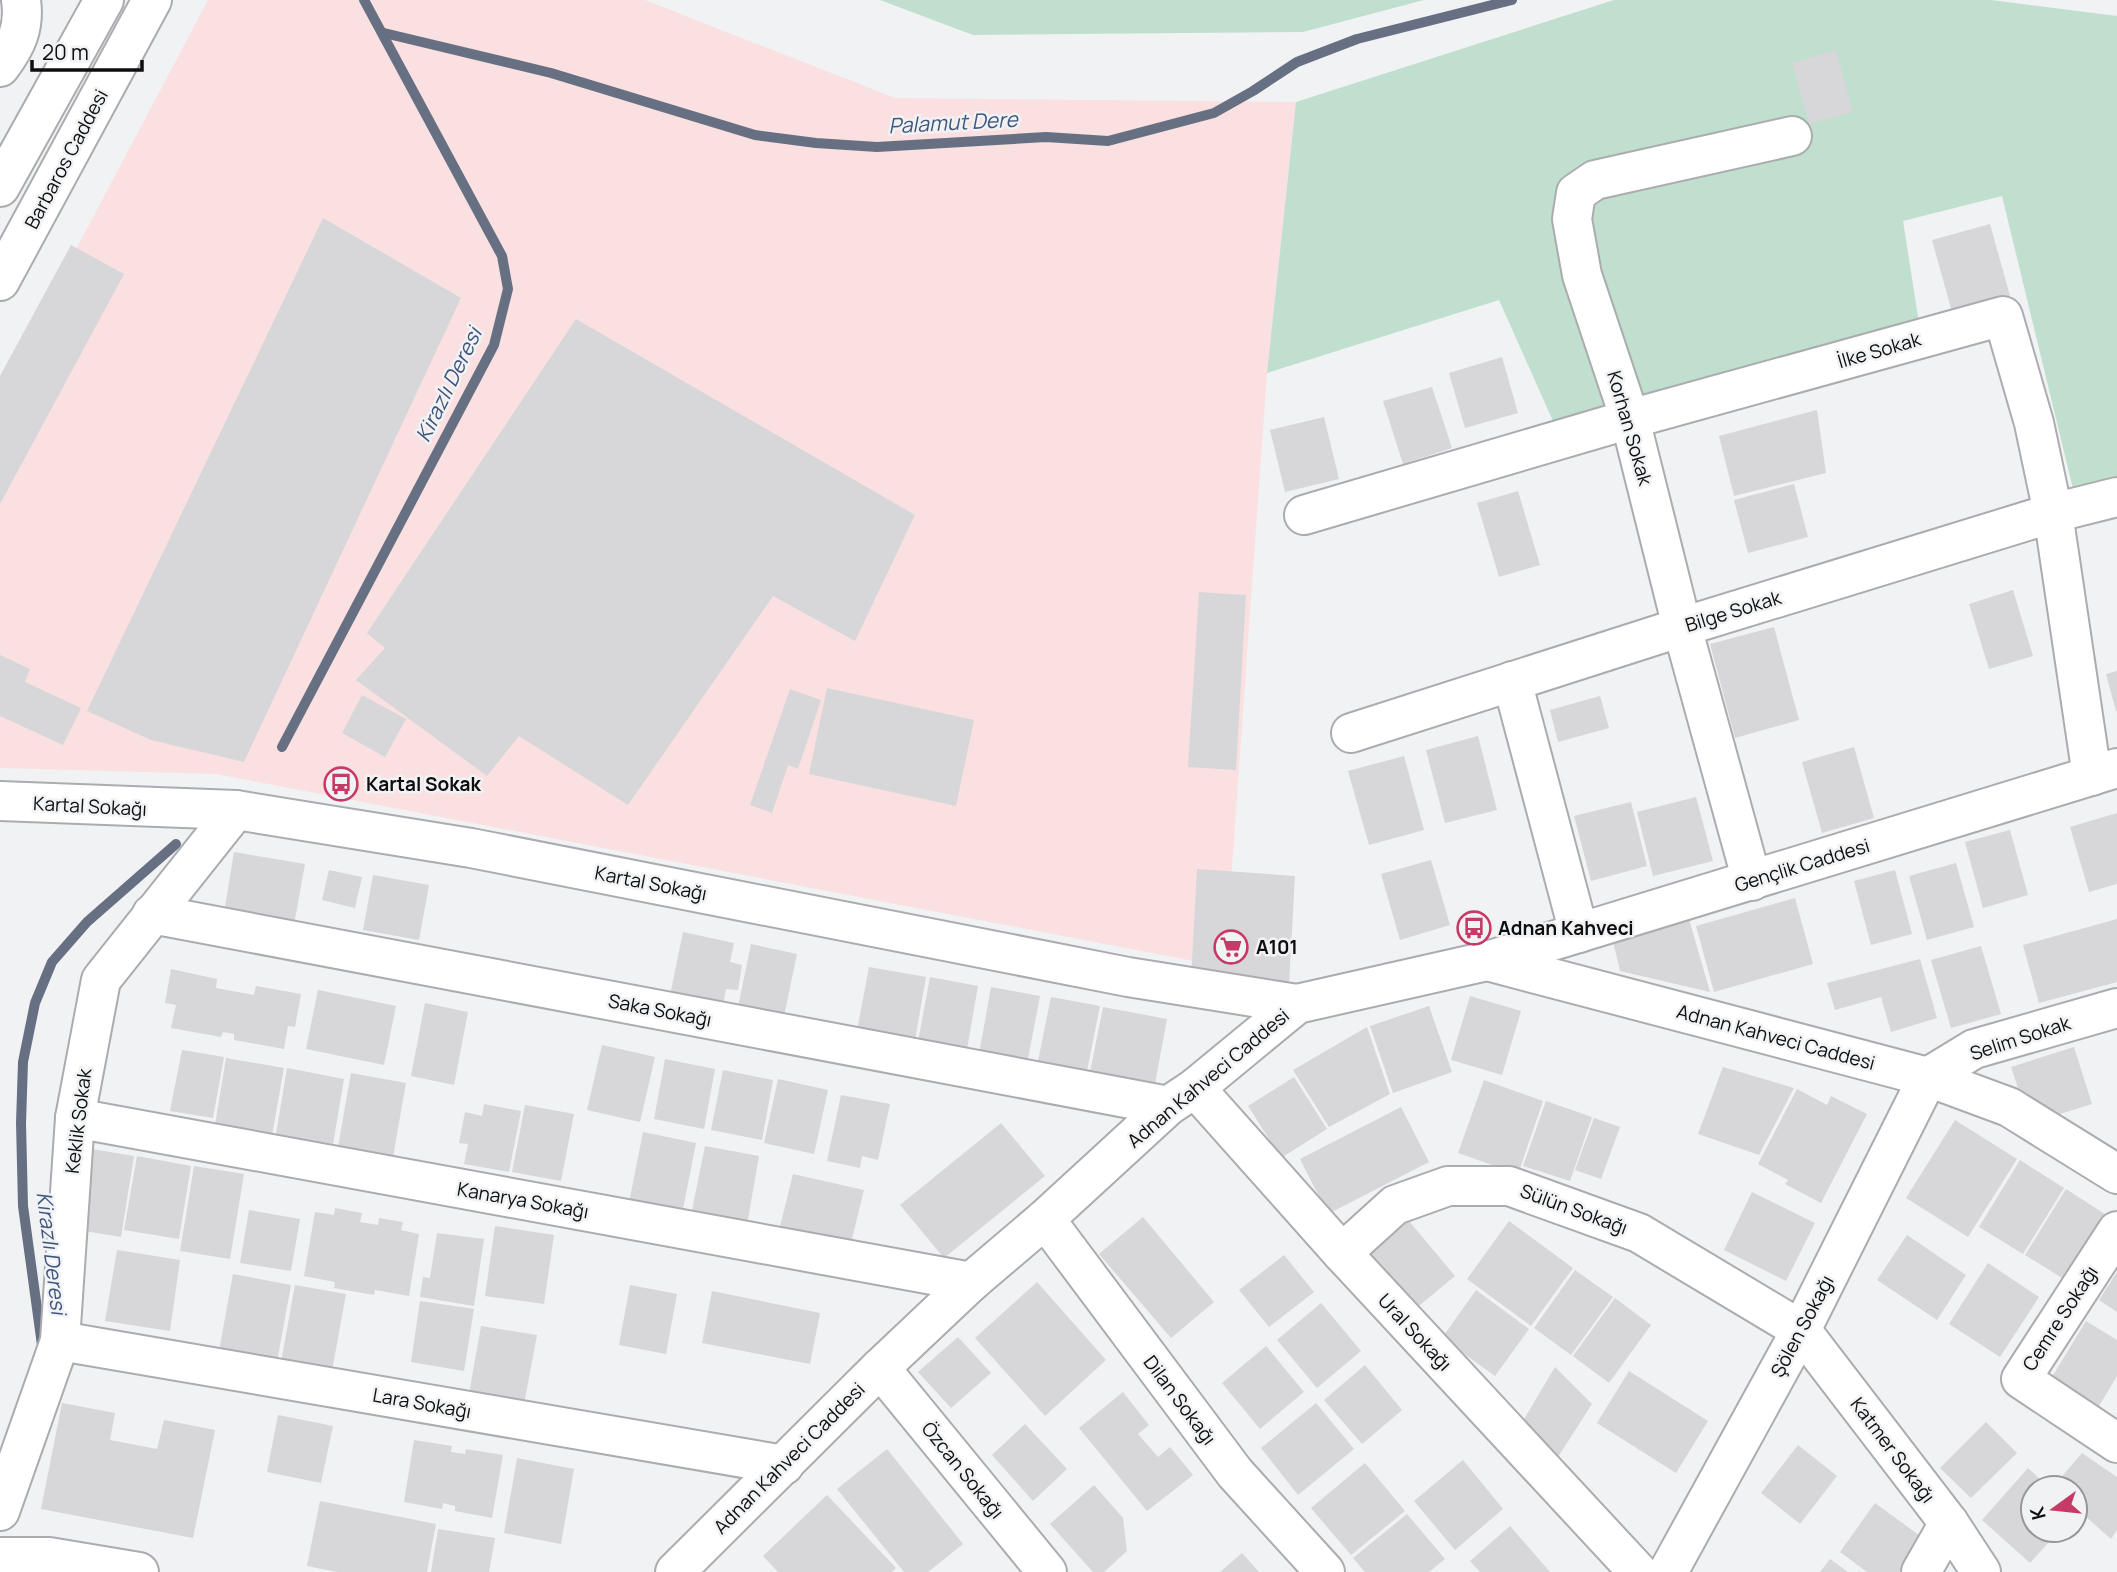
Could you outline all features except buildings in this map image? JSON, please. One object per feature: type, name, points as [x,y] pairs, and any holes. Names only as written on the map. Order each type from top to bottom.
[{"type":"street","points":[[0,67],[16,46],[22,18],[21,0]]},
{"type":"street","points":[[0,187],[104,0]]},
{"type":"street","name":"Barbaros Caddesi","points":[[0,281],[152,0]]},
{"type":"street","name":"Korhan Sokak","points":[[1752,881],[1682,626],[1630,419],[1582,275],[1572,219],[1576,193],[1595,180],[1792,136]]},
{"type":"street","name":"İlke Sokak","points":[[1304,514],[1630,419],[2003,316],[2034,423],[2104,772]]},
{"type":"street","name":"Bilge Sokak","points":[[1351,733],[1682,626],[2053,513],[2117,497]]},
{"type":"street","points":[[1512,681],[1578,933]]},
{"type":"street","name":"Gençlik Caddesi","points":[[1487,961],[2104,772]]},
{"type":"street","name":"Kartal Sokağı","points":[[0,801],[236,810],[471,848],[1128,977],[1297,1004]]},
{"type":"street","name":"Keklik Sokak","points":[[0,1511],[60,1341],[75,1118],[101,980],[236,810]]},
{"type":"street","name":"Saka Sokağı","points":[[152,914],[1182,1097]]},
{"type":"street","name":"Adnan Kahveci Caddesi","points":[[675,1572],[880,1368],[971,1282],[1182,1097],[1297,1004],[1487,961],[1928,1077],[2009,1107],[2117,1174]]},
{"type":"street","name":"Selim Sokak","points":[[1928,1077],[1974,1049],[2117,1008]]},
{"type":"street","name":"Şölen Sokağı","points":[[1668,1572],[1801,1330],[1928,1077]]},
{"type":"street","name":"Ural Sokağı","points":[[1182,1097],[1342,1254],[1638,1572]]},
{"type":"street","name":"Kanarya Sokağı","points":[[75,1118],[971,1282]]},
{"type":"street","name":"Sülün Sokağı","points":[[1342,1254],[1395,1205],[1448,1186],[1509,1186],[1639,1233],[1801,1330]]},
{"type":"street","name":"Dilan Sokağı","points":[[1045,1219],[1236,1473],[1325,1572]]},
{"type":"street","name":"Cemre Sokağı","points":[[2117,1231],[2021,1380],[2117,1443]]},
{"type":"street","name":"Katmer Sokağı","points":[[1801,1330],[1949,1523],[1981,1572]]},
{"type":"street","name":"Lara Sokağı","points":[[60,1341],[784,1465]]},
{"type":"street","name":"Özcan Sokağı","points":[[880,1368],[1047,1572]]},
{"type":"street","points":[[1921,1572],[1949,1523]]},
{"type":"street","points":[[0,1557],[49,1557],[139,1572]]},
{"type":"shaded area","points":[[208,0],[645,0],[895,98],[1296,102],[1267,373],[1225,967],[216,774],[0,768],[0,393]]},
{"type":"green space","points":[[880,0],[1424,0],[1303,32],[973,35]]},
{"type":"green space","points":[[1614,0],[1991,0],[2117,16],[2117,487],[2075,497],[2002,196],[1903,221],[1919,323],[1557,430],[1499,300],[1267,373],[1296,102]]},
{"type":"waterway","name":"Kirazlı Deresi","points":[[282,747],[494,345],[508,289],[502,256],[364,0]]},
{"type":"waterway","name":"Palamut Dere","points":[[384,33],[551,73],[755,135],[877,147],[1046,137],[1108,141],[1214,113],[1297,62],[1357,39],[1512,0]]},
{"type":"waterway","name":"Kirazlı Deresi","points":[[42,1345],[23,1206],[21,1123],[23,1062],[35,1003],[52,962],[87,922],[176,844]]},
{"type":"place","name":"Kartal Sokak","points":[[341,784]]},
{"type":"place","name":"Adnan Kahveci","points":[[1474,928]]},
{"type":"place","name":"A101","points":[[1231,947]]}]
